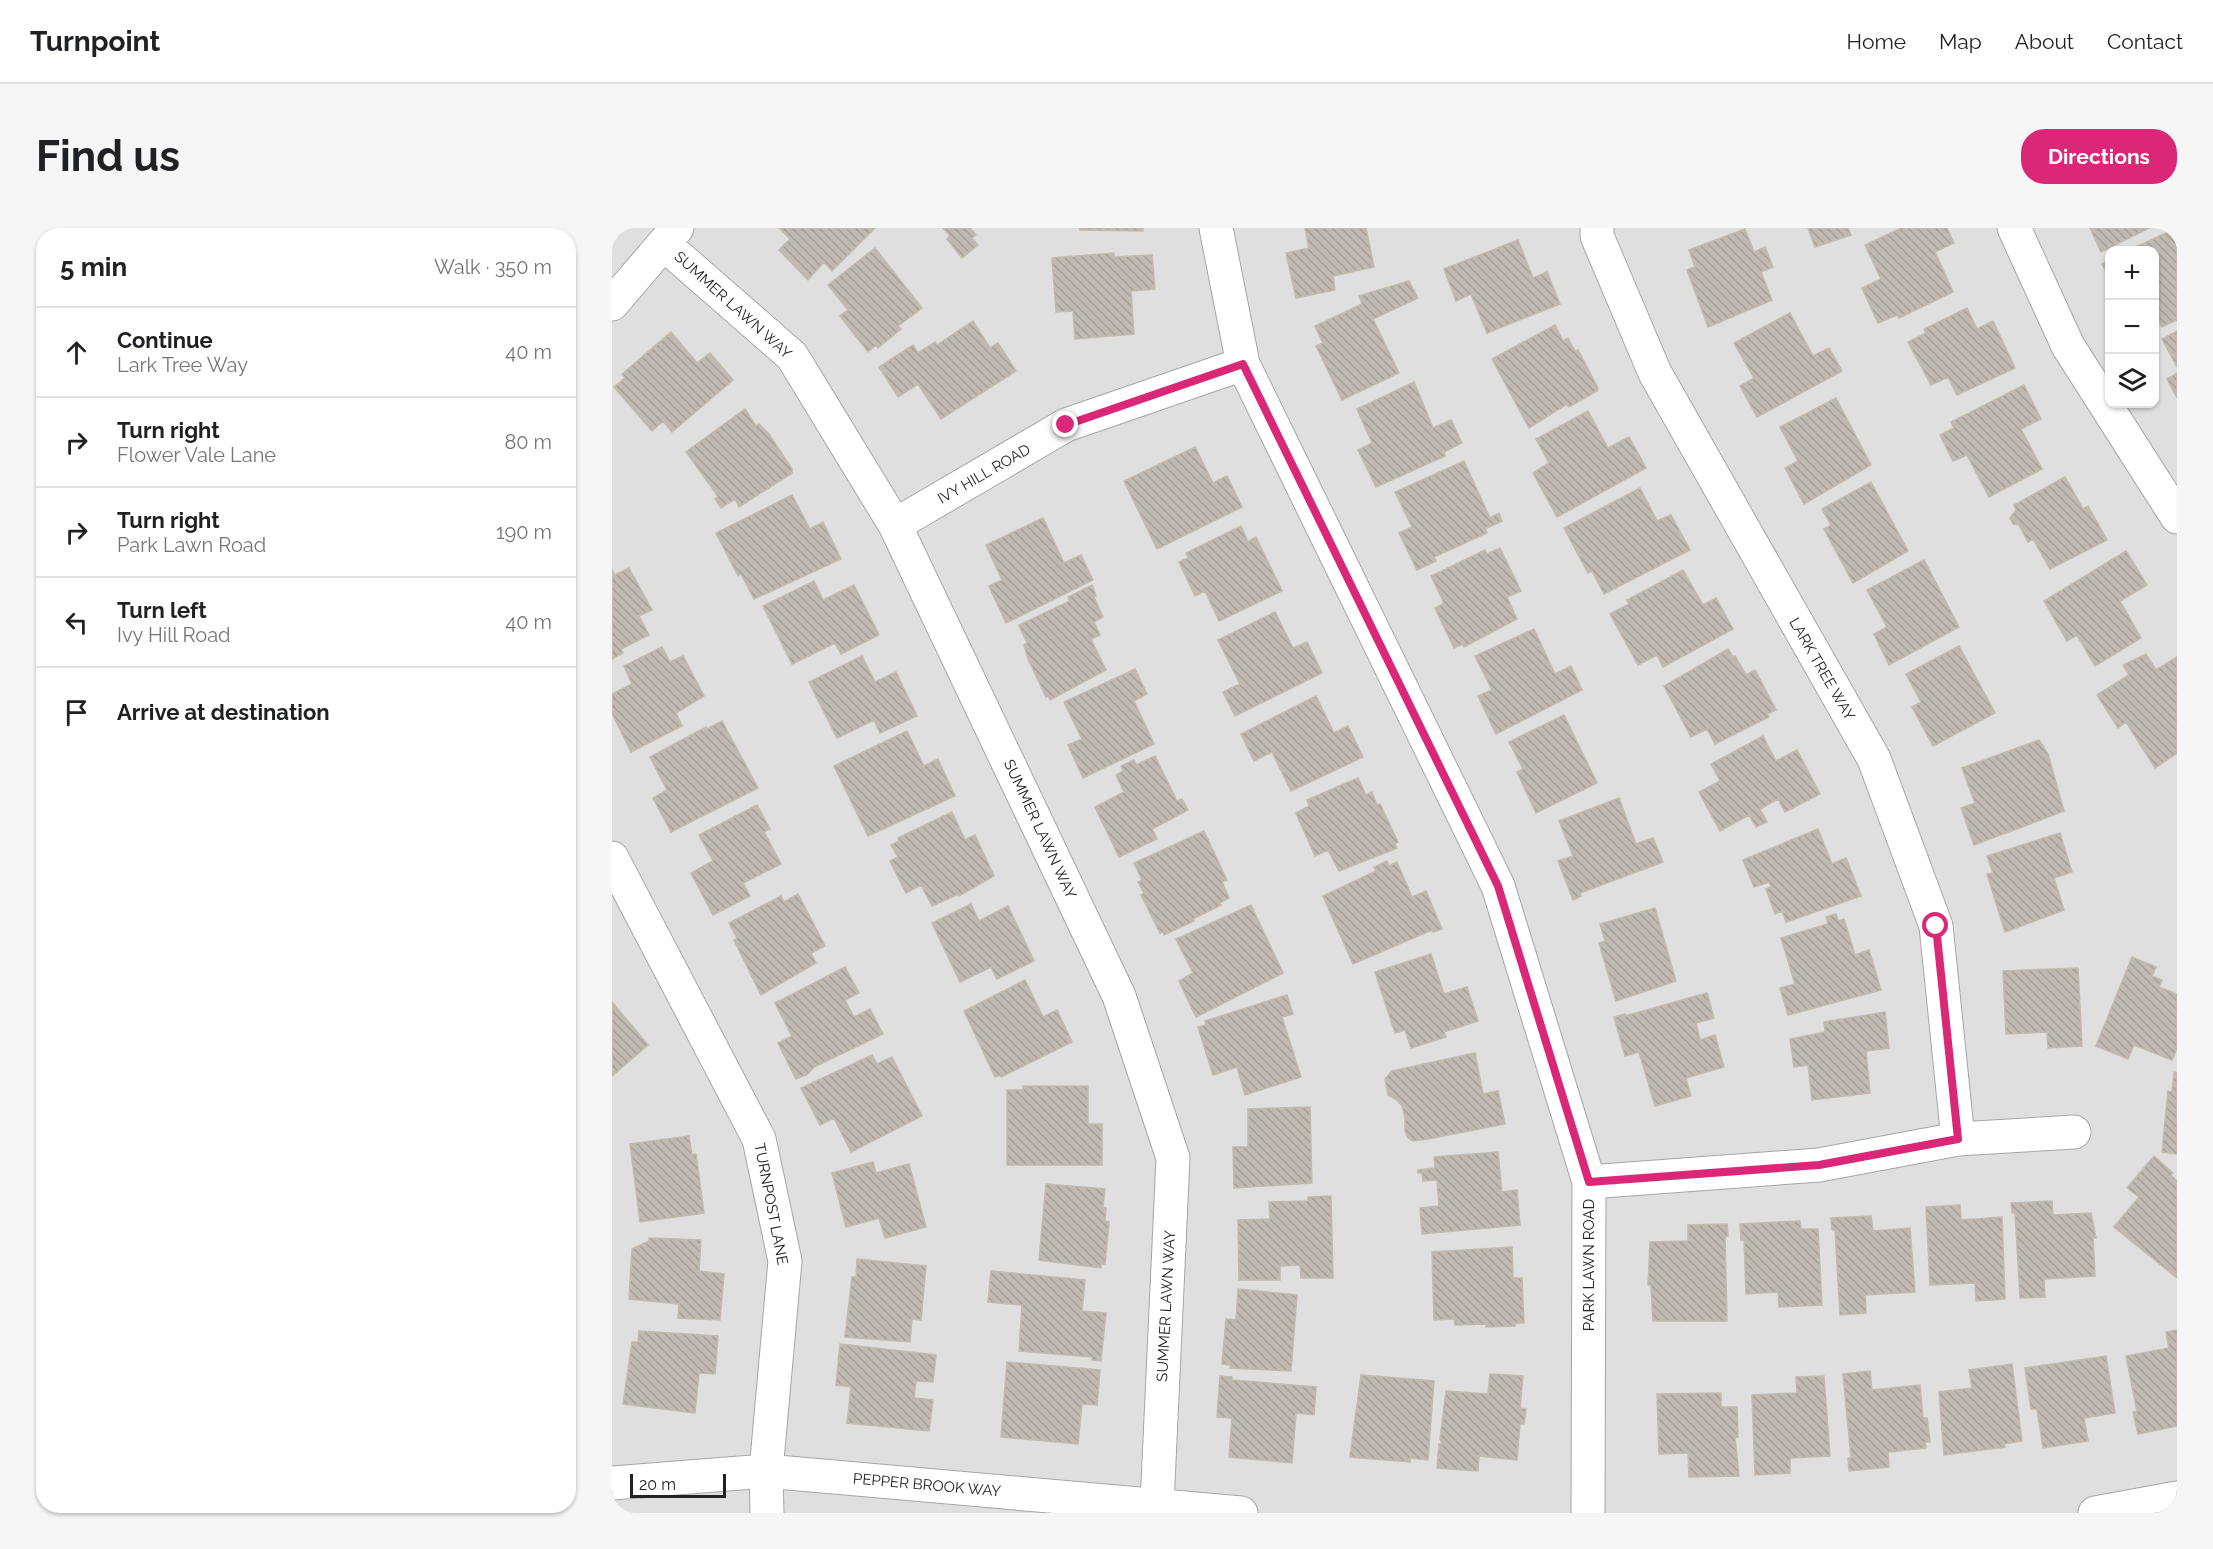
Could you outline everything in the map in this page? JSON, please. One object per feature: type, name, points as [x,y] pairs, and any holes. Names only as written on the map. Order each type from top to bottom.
[{"type":"street","name":"PARK LAWN ROAD","points":[[1216,228],[1243,364],[1498,886],[1589,1182],[1588,1513]]},
{"type":"street","name":"LARK TREE WAY","points":[[1597,228],[1597,236],[1655,374],[1874,759],[1936,926],[1958,1139]]},
{"type":"street","points":[[2014,228],[2068,346],[2177,518]]},
{"type":"street","points":[[612,304],[671,236]]},
{"type":"street","name":"SUMMER LAWN WAY","points":[[671,236],[792,356],[895,525],[1119,996],[1173,1158],[1177,1509]]},
{"type":"street","name":"IVY HILL ROAD","points":[[895,525],[1066,425],[1243,364]]},
{"type":"street","name":"TURNPOST LANE","points":[[612,858],[624,909],[759,1139],[785,1261],[765,1471],[767,1513]]},
{"type":"street","points":[[1589,1182],[1819,1165],[1958,1139],[2074,1132]]},
{"type":"street","name":"PEPPER BROOK WAY","points":[[612,1483],[765,1471],[1241,1513]]},
{"type":"street","points":[[2095,1513],[2177,1498]]},
{"type":"shaded area","points":[[612,228],[2177,228],[2177,1513],[612,1513]]},
{"type":"building","points":[[779,228],[875,228],[832,271],[824,262],[808,280],[779,250],[790,239]]},
{"type":"building","points":[[943,228],[970,228],[976,235],[972,238],[978,245],[962,258],[947,239],[950,236]]},
{"type":"building","points":[[1080,228],[1143,228],[1143,231],[1080,230]]},
{"type":"building","points":[[1305,228],[1366,228],[1374,267],[1333,276],[1335,290],[1296,298],[1286,253],[1309,248]]},
{"type":"building","points":[[1808,228],[1848,228],[1851,235],[1815,247]]},
{"type":"building","points":[[1901,228],[1947,228],[1954,243],[1935,252],[1953,292],[1899,318],[1897,315],[1878,323],[1862,288],[1881,279],[1865,245]]},
{"type":"building","points":[[2090,228],[2149,228],[2113,246],[2105,246],[2105,250],[2101,252]]},
{"type":"building","points":[[2177,228],[2177,320],[2162,327],[2159,322],[2159,246],[2138,246]]},
{"type":"building","points":[[1745,229],[1754,252],[1765,247],[1773,267],[1761,272],[1772,300],[1708,327],[1687,270],[1695,267],[1689,250]]},
{"type":"building","points":[[1518,240],[1533,278],[1547,272],[1560,304],[1487,333],[1471,294],[1456,301],[1444,269]]},
{"type":"building","points":[[875,248],[922,308],[898,326],[901,329],[878,348],[876,345],[868,352],[840,316],[848,310],[828,285]]},
{"type":"building","points":[[1114,253],[1114,257],[1152,255],[1155,289],[1131,291],[1134,334],[1075,339],[1073,311],[1056,312],[1052,258]]},
{"type":"building","points":[[1409,281],[1418,298],[1373,319],[1399,373],[1342,400],[1316,346],[1323,343],[1315,326],[1362,304],[1359,296]]},
{"type":"building","points":[[1967,308],[1977,329],[1993,321],[2015,368],[1957,395],[1948,377],[1931,385],[1908,342],[1926,333],[1924,329]]},
{"type":"building","points":[[1790,313],[1813,356],[1829,348],[1842,371],[1757,417],[1740,386],[1754,378],[1734,343]]},
{"type":"building","points":[[973,321],[990,348],[998,343],[1016,371],[941,419],[918,384],[898,397],[879,367],[913,345],[918,353],[935,342],[937,345]]},
{"type":"building","points":[[1555,325],[1563,341],[1568,338],[1575,351],[1578,350],[1598,388],[1597,391],[1569,407],[1567,404],[1529,428],[1492,359]]},
{"type":"building","points":[[2177,331],[2177,367],[2162,339]]},
{"type":"building","points":[[671,332],[697,363],[710,353],[733,380],[672,432],[663,421],[652,431],[614,387],[625,378],[622,374]]},
{"type":"building","points":[[2177,373],[2177,398],[2167,379]]},
{"type":"building","points":[[1414,382],[1433,428],[1451,420],[1462,443],[1444,452],[1445,456],[1376,487],[1358,450],[1372,443],[1357,409]]},
{"type":"building","points":[[2024,385],[2041,419],[2021,429],[2042,469],[1989,497],[1967,455],[1953,461],[1940,435],[1954,428],[1951,422]]},
{"type":"building","points":[[1836,398],[1871,465],[1804,504],[1785,468],[1798,461],[1780,427]]},
{"type":"building","points":[[745,409],[756,426],[759,424],[769,434],[792,469],[792,473],[739,507],[735,499],[721,508],[715,499],[718,497],[715,492],[686,452]]},
{"type":"building","points":[[1588,411],[1608,448],[1629,437],[1646,468],[1557,517],[1533,473],[1549,463],[1536,439]]},
{"type":"building","points":[[1195,447],[1213,483],[1227,476],[1242,507],[1157,549],[1124,481]]},
{"type":"building","points":[[1464,461],[1490,518],[1499,513],[1502,521],[1485,529],[1487,533],[1434,557],[1436,561],[1417,570],[1399,533],[1412,527],[1395,492]]},
{"type":"building","points":[[2065,477],[2083,509],[2088,506],[2107,540],[2050,569],[2033,539],[2028,542],[2019,525],[2013,524],[2010,518],[2016,510],[2014,505]]},
{"type":"building","points":[[1871,482],[1908,551],[1853,583],[1824,529],[1831,525],[1822,509]]},
{"type":"building","points":[[1640,488],[1657,521],[1671,515],[1690,550],[1604,594],[1592,571],[1588,573],[1564,528]]},
{"type":"building","points":[[792,495],[810,529],[823,522],[841,559],[754,599],[741,574],[738,576],[716,533]]},
{"type":"building","points":[[1043,518],[1064,563],[1081,555],[1093,580],[1006,623],[989,586],[1002,580],[986,545]]},
{"type":"building","points":[[1241,526],[1248,542],[1256,537],[1282,591],[1219,621],[1205,591],[1195,596],[1179,562],[1188,558],[1186,553]]},
{"type":"building","points":[[1500,548],[1521,591],[1507,597],[1517,619],[1464,647],[1463,644],[1454,648],[1435,608],[1443,604],[1443,601],[1431,576],[1485,550],[1487,554]]},
{"type":"building","points":[[2126,551],[2147,585],[2120,601],[2141,638],[2095,666],[2077,635],[2067,641],[2044,601]]},
{"type":"building","points":[[1924,560],[1959,627],[1889,665],[1874,634],[1887,627],[1867,590]]},
{"type":"building","points":[[629,568],[652,610],[639,616],[649,635],[621,649],[623,653],[612,659],[612,570],[615,575]]},
{"type":"building","points":[[1683,570],[1703,605],[1716,598],[1733,629],[1663,667],[1657,655],[1638,665],[1610,614],[1629,604],[1627,600]]},
{"type":"building","points":[[814,581],[823,600],[854,585],[879,635],[841,654],[835,643],[792,664],[763,606]]},
{"type":"building","points":[[1092,585],[1096,596],[1094,597],[1103,617],[1094,622],[1100,635],[1091,639],[1106,670],[1050,700],[1048,696],[1046,697],[1028,659],[1024,645],[1027,643],[1019,625],[1070,601],[1068,597]]},
{"type":"building","points":[[1275,612],[1293,648],[1307,642],[1322,673],[1235,716],[1223,692],[1240,684],[1218,640]]},
{"type":"building","points":[[1534,629],[1555,674],[1571,666],[1582,690],[1496,734],[1478,696],[1492,690],[1475,656]]},
{"type":"building","points":[[1959,646],[1995,713],[1933,746],[1912,707],[1921,702],[1906,674]]},
{"type":"building","points":[[662,647],[670,662],[683,656],[704,696],[676,713],[682,726],[631,752],[612,713],[612,694],[632,684],[624,666]]},
{"type":"building","points":[[1728,649],[1746,675],[1755,670],[1776,710],[1767,714],[1769,717],[1715,744],[1707,729],[1691,737],[1664,686]]},
{"type":"building","points":[[2146,654],[2156,670],[2177,657],[2177,753],[2155,768],[2126,722],[2118,728],[2097,695],[2129,675],[2123,665]]},
{"type":"building","points":[[862,656],[875,682],[896,672],[917,716],[880,733],[874,720],[837,738],[809,682]]},
{"type":"building","points":[[1135,669],[1147,694],[1134,701],[1154,744],[1083,778],[1068,745],[1082,739],[1064,702]]},
{"type":"building","points":[[1316,696],[1334,733],[1348,726],[1363,757],[1291,791],[1272,752],[1254,761],[1241,734]]},
{"type":"building","points":[[1564,715],[1597,783],[1536,813],[1517,772],[1523,769],[1509,742]]},
{"type":"building","points":[[722,721],[758,788],[671,832],[653,798],[667,790],[650,757]]},
{"type":"building","points":[[907,731],[924,766],[938,759],[955,796],[868,836],[834,766]]},
{"type":"building","points":[[1763,736],[1776,761],[1797,750],[1820,794],[1785,812],[1778,799],[1760,809],[1767,822],[1756,827],[1749,815],[1720,831],[1699,792],[1720,781],[1711,764]]},
{"type":"building","points":[[2039,740],[2048,754],[2064,811],[1974,845],[1961,808],[1975,803],[1962,768]]},
{"type":"building","points":[[1155,756],[1177,801],[1182,799],[1188,810],[1152,829],[1157,839],[1119,857],[1095,807],[1124,792],[1116,775],[1123,771],[1121,766],[1134,760],[1136,765]]},
{"type":"building","points":[[1358,778],[1366,795],[1372,792],[1377,805],[1380,804],[1398,842],[1395,844],[1397,848],[1339,871],[1328,850],[1315,856],[1296,813],[1309,806],[1307,800]]},
{"type":"building","points":[[1619,798],[1636,844],[1653,838],[1663,862],[1580,893],[1581,896],[1573,900],[1558,861],[1573,856],[1559,821]]},
{"type":"building","points":[[757,805],[770,829],[764,832],[781,864],[743,883],[750,896],[713,915],[691,873],[713,861],[699,835]]},
{"type":"building","points":[[952,812],[965,840],[975,835],[994,876],[959,896],[959,894],[932,906],[921,885],[906,893],[890,861],[898,857],[891,845],[899,841],[898,838]]},
{"type":"building","points":[[1818,829],[1832,864],[1846,858],[1861,896],[1786,922],[1782,911],[1775,914],[1766,889],[1771,887],[1769,882],[1754,887],[1743,860]]},
{"type":"building","points":[[1204,831],[1227,880],[1222,882],[1229,898],[1219,903],[1221,905],[1193,919],[1194,921],[1164,935],[1163,932],[1160,933],[1141,895],[1144,893],[1138,882],[1142,880],[1134,863]]},
{"type":"building","points":[[2060,833],[2072,872],[2054,878],[2064,910],[2005,932],[1987,874],[1993,873],[1987,856]]},
{"type":"building","points":[[1387,861],[1389,866],[1397,862],[1412,897],[1426,891],[1442,929],[1433,932],[1432,930],[1353,964],[1323,896],[1376,871],[1374,867]]},
{"type":"building","points":[[798,894],[825,946],[811,953],[816,963],[761,995],[734,940],[737,938],[729,923],[781,896],[784,902]]},
{"type":"building","points":[[971,904],[979,921],[1008,906],[1034,961],[997,979],[991,967],[960,982],[932,923]]},
{"type":"building","points":[[1251,905],[1283,973],[1196,1017],[1179,981],[1193,973],[1176,939]]},
{"type":"building","points":[[1655,908],[1676,981],[1616,1001],[1599,943],[1605,941],[1600,924]]},
{"type":"building","points":[[1836,914],[1838,921],[1844,919],[1855,955],[1869,950],[1881,990],[1788,1015],[1780,988],[1795,984],[1781,938],[1828,924],[1826,917]]},
{"type":"building","points":[[1431,954],[1444,994],[1467,987],[1478,1021],[1444,1032],[1446,1037],[1411,1048],[1405,1030],[1395,1033],[1375,972]]},
{"type":"building","points":[[2132,957],[2156,967],[2152,976],[2162,980],[2159,987],[2177,994],[2177,1048],[2172,1060],[2134,1045],[2128,1059],[2096,1046]]},
{"type":"building","points":[[845,967],[859,993],[845,1000],[854,1017],[870,1009],[883,1034],[814,1067],[808,1074],[796,1079],[778,1043],[792,1036],[775,1003]]},
{"type":"building","points":[[2078,968],[2082,1046],[2048,1048],[2047,1032],[2006,1034],[2003,971]]},
{"type":"building","points":[[1025,980],[1043,1017],[1057,1010],[1072,1042],[1001,1077],[1000,1075],[995,1077],[964,1011]]},
{"type":"building","points":[[1707,993],[1714,1018],[1696,1023],[1700,1040],[1715,1035],[1724,1067],[1686,1078],[1691,1096],[1655,1106],[1639,1052],[1625,1056],[1614,1017]]},
{"type":"building","points":[[1287,995],[1293,1014],[1282,1017],[1301,1077],[1245,1095],[1237,1067],[1213,1075],[1198,1027],[1206,1025],[1205,1021]]},
{"type":"building","points":[[612,1002],[648,1045],[612,1076]]},
{"type":"building","points":[[1885,1012],[1889,1048],[1866,1051],[1870,1093],[1812,1100],[1808,1065],[1794,1067],[1790,1039],[1825,1032],[1824,1022]]},
{"type":"building","points":[[1475,1053],[1483,1094],[1498,1091],[1505,1124],[1428,1139],[1413,1141],[1408,1138],[1402,1106],[1388,1095],[1385,1079],[1392,1071]]},
{"type":"building","points":[[872,1055],[877,1064],[892,1057],[922,1116],[851,1152],[834,1118],[820,1125],[801,1088]]},
{"type":"building","points":[[2174,1072],[2177,1073],[2177,1154],[2162,1152],[2168,1091],[2172,1092]]},
{"type":"building","points":[[1023,1086],[1088,1086],[1088,1124],[1102,1124],[1102,1165],[1007,1165],[1007,1090],[1023,1090]]},
{"type":"building","points":[[1310,1107],[1312,1183],[1234,1188],[1233,1147],[1248,1147],[1248,1109]]},
{"type":"building","points":[[689,1136],[692,1155],[696,1154],[704,1213],[640,1222],[630,1144]]},
{"type":"building","points":[[1498,1152],[1502,1192],[1517,1190],[1520,1225],[1422,1234],[1420,1208],[1439,1206],[1437,1180],[1423,1181],[1422,1173],[1418,1173],[1418,1170],[1435,1168],[1434,1157]]},
{"type":"building","points":[[2154,1156],[2173,1173],[2171,1175],[2177,1181],[2177,1278],[2114,1227],[2139,1197],[2127,1188]]},
{"type":"building","points":[[873,1162],[876,1173],[909,1164],[926,1227],[885,1238],[879,1218],[846,1227],[832,1173]]},
{"type":"building","points":[[1046,1184],[1105,1189],[1103,1207],[1106,1208],[1105,1221],[1109,1222],[1105,1264],[1101,1264],[1101,1268],[1039,1260]]},
{"type":"building","points":[[1331,1196],[1333,1278],[1301,1278],[1300,1265],[1280,1266],[1280,1280],[1239,1280],[1238,1220],[1270,1219],[1269,1202],[1308,1201],[1308,1197]]},
{"type":"building","points":[[2052,1201],[2053,1215],[2091,1213],[2096,1238],[2093,1238],[2095,1276],[2044,1279],[2045,1297],[2020,1298],[2015,1213],[2012,1213],[2011,1203]]},
{"type":"building","points":[[1960,1205],[1961,1220],[2002,1217],[2005,1299],[1976,1301],[1975,1283],[1930,1285],[1926,1207]]},
{"type":"building","points":[[1871,1216],[1873,1231],[1910,1228],[1915,1292],[1865,1295],[1866,1313],[1840,1315],[1835,1230],[1832,1230],[1831,1218]]},
{"type":"building","points":[[1800,1221],[1801,1229],[1818,1229],[1822,1305],[1779,1307],[1778,1292],[1746,1294],[1744,1240],[1741,1240],[1740,1224]]},
{"type":"building","points":[[1727,1224],[1728,1236],[1725,1237],[1727,1321],[1653,1321],[1651,1285],[1648,1285],[1650,1242],[1688,1241],[1688,1225]]},
{"type":"building","points":[[649,1238],[701,1240],[699,1271],[724,1274],[720,1320],[678,1318],[679,1304],[629,1299],[632,1249],[649,1241]]},
{"type":"building","points":[[1512,1247],[1513,1278],[1522,1278],[1524,1323],[1515,1323],[1515,1326],[1486,1327],[1486,1324],[1455,1325],[1454,1319],[1434,1320],[1432,1252]]},
{"type":"building","points":[[857,1259],[926,1266],[921,1320],[912,1319],[910,1342],[845,1337],[852,1277],[856,1277]]},
{"type":"building","points":[[991,1271],[1085,1280],[1082,1311],[1106,1313],[1101,1361],[1092,1360],[1092,1357],[1019,1351],[1022,1305],[988,1302]]},
{"type":"building","points":[[1238,1289],[1297,1295],[1291,1371],[1230,1368],[1231,1365],[1222,1364],[1226,1319],[1236,1320]]},
{"type":"building","points":[[2177,1330],[2177,1426],[2138,1434],[2133,1412],[2137,1411],[2126,1356],[2169,1348],[2166,1332]]},
{"type":"building","points":[[639,1331],[718,1336],[715,1374],[699,1373],[695,1413],[623,1404],[632,1342],[638,1342]]},
{"type":"building","points":[[840,1344],[936,1355],[933,1382],[916,1381],[914,1398],[933,1400],[929,1431],[847,1423],[851,1387],[836,1385]]},
{"type":"building","points":[[2106,1356],[2115,1413],[2084,1418],[2088,1441],[2043,1448],[2037,1409],[2031,1409],[2025,1368]]},
{"type":"building","points":[[1007,1362],[1100,1370],[1097,1405],[1082,1404],[1078,1444],[1001,1437]]},
{"type":"building","points":[[2012,1364],[2022,1441],[2004,1444],[2005,1447],[1944,1455],[1939,1392],[1972,1388],[1969,1370]]},
{"type":"building","points":[[1870,1371],[1872,1390],[1920,1385],[1923,1418],[1927,1418],[1930,1442],[1925,1442],[1926,1448],[1888,1452],[1889,1467],[1849,1471],[1848,1458],[1851,1458],[1843,1374]]},
{"type":"building","points":[[1490,1374],[1523,1376],[1520,1408],[1526,1409],[1524,1424],[1520,1424],[1517,1460],[1479,1456],[1478,1471],[1437,1468],[1439,1444],[1442,1445],[1440,1439],[1446,1391],[1488,1394]]},
{"type":"building","points":[[1361,1375],[1434,1381],[1428,1460],[1410,1458],[1410,1462],[1350,1457]]},
{"type":"building","points":[[1220,1376],[1232,1377],[1232,1380],[1316,1387],[1314,1415],[1296,1413],[1292,1463],[1229,1457],[1232,1418],[1217,1417]]},
{"type":"building","points":[[1824,1376],[1830,1456],[1790,1458],[1790,1473],[1755,1475],[1752,1395],[1797,1393],[1796,1377]]},
{"type":"building","points":[[1721,1393],[1721,1407],[1737,1407],[1738,1437],[1735,1437],[1739,1476],[1689,1477],[1688,1453],[1659,1454],[1657,1394]]},
{"type":"route","points":[[1066,425],[1243,364],[1498,886],[1589,1182],[1819,1165],[1958,1139],[1936,926]]}]
